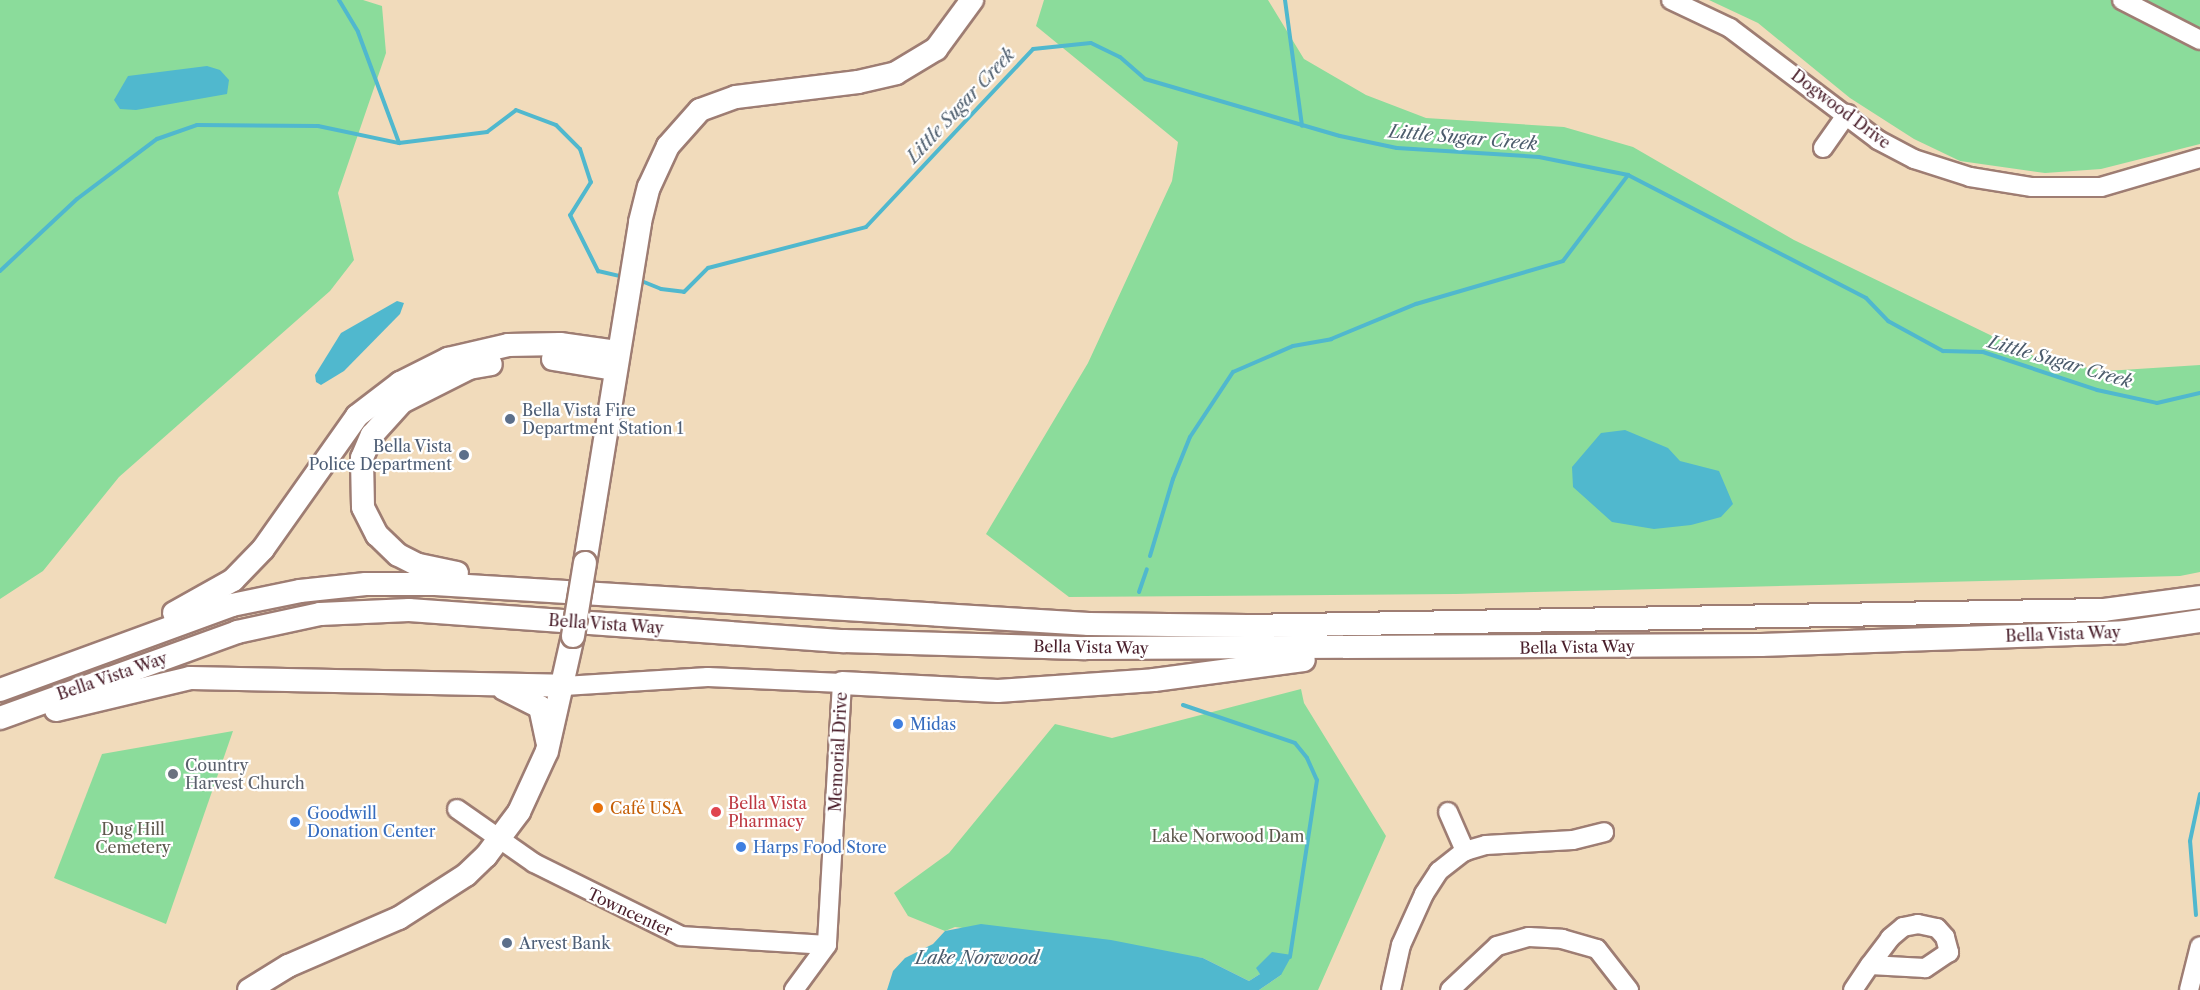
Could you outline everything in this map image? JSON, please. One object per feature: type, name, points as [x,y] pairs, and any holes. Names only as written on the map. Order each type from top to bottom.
[{"type":"main road","points":[[249,990],[288,966],[399,918],[429,900],[466,875],[501,838],[519,812],[547,751],[564,687],[640,222],[649,187],[668,146],[700,110],[736,98],[858,82],[896,73],[936,49],[972,0]]},
{"type":"main road","points":[[41,674],[90,646],[182,610],[233,580],[263,549],[357,416],[400,382],[448,359],[508,345],[560,344],[616,360]]},
{"type":"main road","points":[[616,360],[519,358],[469,368],[402,402],[372,435],[362,458],[363,507],[377,535],[398,555],[418,565],[445,572],[567,580],[655,597]]},
{"type":"main road","name":"Bella Vista Way","points":[[0,690],[232,605],[300,591],[366,584],[435,584],[1089,624],[1247,626],[2104,610],[2200,597]]},
{"type":"main road","name":"Bella Vista Way","points":[[0,718],[237,632],[320,614],[409,610],[855,641],[1086,648],[1389,649],[1953,639],[2125,632],[2200,621]]},
{"type":"main road","points":[[843,683],[998,691],[1154,680],[1389,649]]},
{"type":"main road","points":[[0,725],[130,690],[190,678],[564,687]]},
{"type":"main road","points":[[489,685],[519,694],[540,707],[546,721],[547,751]]},
{"type":"street","name":"Dogwood Drive","points":[[1671,0],[1730,28],[1878,140],[1914,159],[1970,177],[2032,187],[2102,187],[2200,158]]},
{"type":"street","points":[[2122,0],[2200,40]]},
{"type":"street","points":[[1823,148],[1846,114]]},
{"type":"street","points":[[564,687],[708,677],[843,683]]},
{"type":"street","name":"Memorial Drive","points":[[827,945],[843,683]]},
{"type":"street","name":"Towncenter","points":[[457,809],[534,863],[576,886],[681,936],[827,945]]},
{"type":"street","points":[[1448,812],[1465,851]]},
{"type":"street","points":[[1391,990],[1401,945],[1424,894],[1439,871],[1465,851],[1486,845],[1573,840],[1604,832]]},
{"type":"street","points":[[1450,990],[1497,946],[1529,937],[1562,939],[1597,949],[1629,990]]},
{"type":"street","points":[[794,990],[827,945]]},
{"type":"street","points":[[2190,990],[2200,946]]},
{"type":"street","points":[[1853,990],[1870,965]]},
{"type":"green space","points":[[0,0],[363,0],[382,6],[386,53],[338,193],[354,260],[330,291],[119,477],[43,571],[0,599]]},
{"type":"green space","points":[[1044,0],[1268,0],[1304,59],[1366,95],[1426,118],[1564,127],[1633,147],[1794,240],[2042,360],[2106,371],[2200,365],[2200,572],[2180,576],[1456,594],[1069,597],[986,534],[1088,363],[1172,181],[1178,142],[1036,26]]},
{"type":"green space","points":[[1709,0],[2200,0],[2200,144],[2101,169],[2045,173],[1960,161],[1914,139],[1850,98],[1758,23]]},
{"type":"green space","name":"Lake Norwood Dam","points":[[1301,689],[1304,703],[1386,836],[1318,990],[1259,990],[1281,975],[1260,974],[1249,981],[1203,958],[955,927],[945,931],[908,916],[894,893],[949,853],[1055,724],[1112,738]]},
{"type":"green space","name":"Dug Hill Cemetery","points":[[233,731],[166,924],[54,878],[102,754]]},
{"type":"water","points":[[207,66],[220,70],[229,80],[227,94],[136,110],[120,109],[114,100],[128,76]]},
{"type":"water","points":[[397,301],[404,303],[400,314],[344,371],[321,385],[316,382],[315,375],[341,333]]},
{"type":"water","points":[[1625,430],[1668,448],[1680,461],[1719,471],[1733,504],[1721,517],[1691,525],[1654,529],[1612,522],[1573,487],[1572,467],[1601,433]]},
{"type":"water","name":"Lake Norwood","points":[[981,924],[1111,940],[1203,958],[1249,981],[1260,974],[1256,968],[1272,952],[1292,955],[1281,975],[1259,990],[887,990],[893,971],[905,958],[933,944],[945,931]]},
{"type":"waterway","points":[[339,0],[358,32],[399,143]]},
{"type":"waterway","points":[[1285,0],[1302,126]]},
{"type":"waterway","name":"Little Sugar Creek","points":[[639,280],[661,289],[684,292],[708,268],[866,227],[1033,49],[1091,43],[1120,57],[1145,79],[1340,136],[1397,148],[1539,157],[1628,175],[1866,298],[1888,321],[1943,351],[1983,352],[2097,390],[2157,403],[2200,393]]},
{"type":"waterway","name":"Little Sugar Creek","points":[[0,271],[77,199],[157,139],[197,125],[318,126],[399,143],[487,132],[516,110],[556,125],[580,149],[591,182],[570,215],[598,271],[623,277]]},
{"type":"waterway","points":[[1150,556],[1173,479],[1190,437],[1233,372],[1293,346],[1331,339],[1416,304],[1563,261],[1628,175]]},
{"type":"waterway","points":[[1139,592],[1147,569]]},
{"type":"waterway","points":[[1183,705],[1295,743],[1307,758],[1317,780],[1290,957]]},
{"type":"waterway","points":[[2196,915],[2190,841],[2200,794]]},
{"type":"place","name":"Bella Vista Fire Department Station 1","points":[[510,419]]},
{"type":"place","name":"Bella Vista Police Department","points":[[464,455]]},
{"type":"place","name":"Midas","points":[[898,724]]},
{"type":"place","name":"Country Harvest Church","points":[[173,774]]},
{"type":"place","name":"Café USA","points":[[598,808]]},
{"type":"place","name":"Bella Vista Pharmacy","points":[[716,812]]},
{"type":"place","name":"Goodwill Donation Center","points":[[295,822]]},
{"type":"place","name":"Harps Food Store","points":[[741,847]]},
{"type":"place","name":"Arvest Bank","points":[[507,943]]}]
